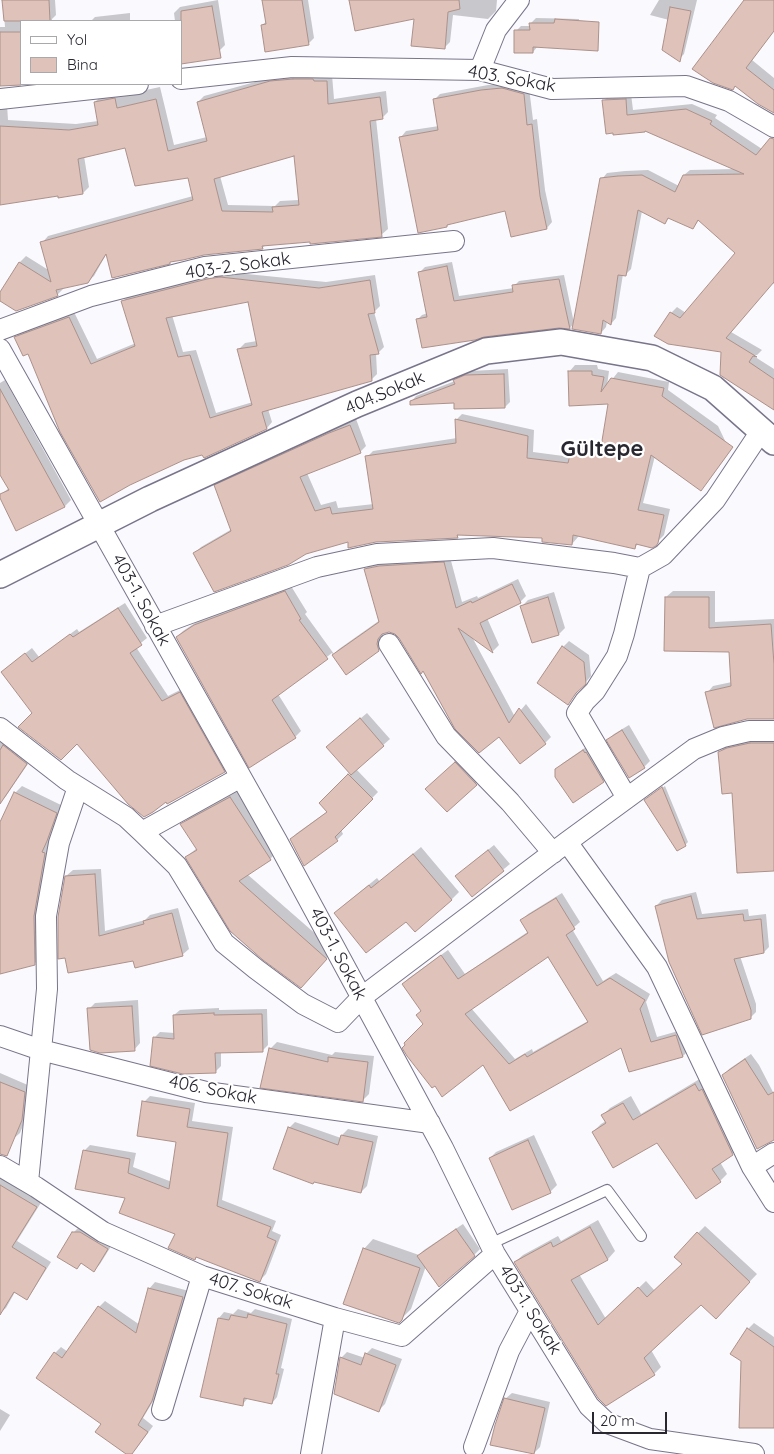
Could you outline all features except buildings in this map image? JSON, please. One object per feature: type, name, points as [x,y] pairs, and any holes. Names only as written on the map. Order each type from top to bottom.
[{"type":"street","points":[[480,70],[496,30],[519,0]]},
{"type":"street","name":"403. Sokak","points":[[182,79],[292,67],[480,70],[552,89],[686,86],[729,101],[774,127]]},
{"type":"street","points":[[0,99],[129,85]]},
{"type":"street","name":"403-2. Sokak","points":[[0,330],[91,296],[205,267],[454,241]]},
{"type":"street","name":"404.Sokak","points":[[0,574],[150,499],[357,404],[486,351],[561,342],[652,358],[713,388],[768,436]]},
{"type":"street","name":"403-1. Sokak","points":[[0,349],[277,841],[430,1123],[492,1249],[589,1406],[606,1423],[650,1439],[754,1454]]},
{"type":"street","points":[[155,626],[317,567],[377,554],[493,548],[640,568],[663,555],[715,500],[768,436]]},
{"type":"street","points":[[627,798],[577,713],[595,691],[617,656],[640,568]]},
{"type":"street","points":[[389,644],[446,736],[510,802],[560,848],[656,967],[752,1167],[774,1202]]},
{"type":"street","points":[[0,728],[67,780],[126,817],[142,832],[177,866],[224,944],[303,1004],[338,1022],[362,997],[694,749],[724,737],[749,731],[774,731]]},
{"type":"street","points":[[142,832],[241,777]]},
{"type":"street","points":[[28,1182],[46,989],[46,916],[59,843],[78,787]]},
{"type":"street","name":"406. Sokak","points":[[0,1036],[41,1050],[206,1092],[430,1123]]},
{"type":"street","points":[[752,1167],[774,1153]]},
{"type":"street","name":"407. Sokak","points":[[0,1166],[28,1182],[103,1232],[202,1276],[335,1318],[402,1336],[492,1249]]},
{"type":"street","points":[[162,1410],[202,1276]]},
{"type":"street","points":[[474,1447],[509,1351],[530,1311]]},
{"type":"street","points":[[311,1454],[335,1318]]},
{"type":"lane","points":[[492,1249],[608,1190],[641,1236]]},
{"type":"district","name":"Gültepe","points":[[602,449]]}]
